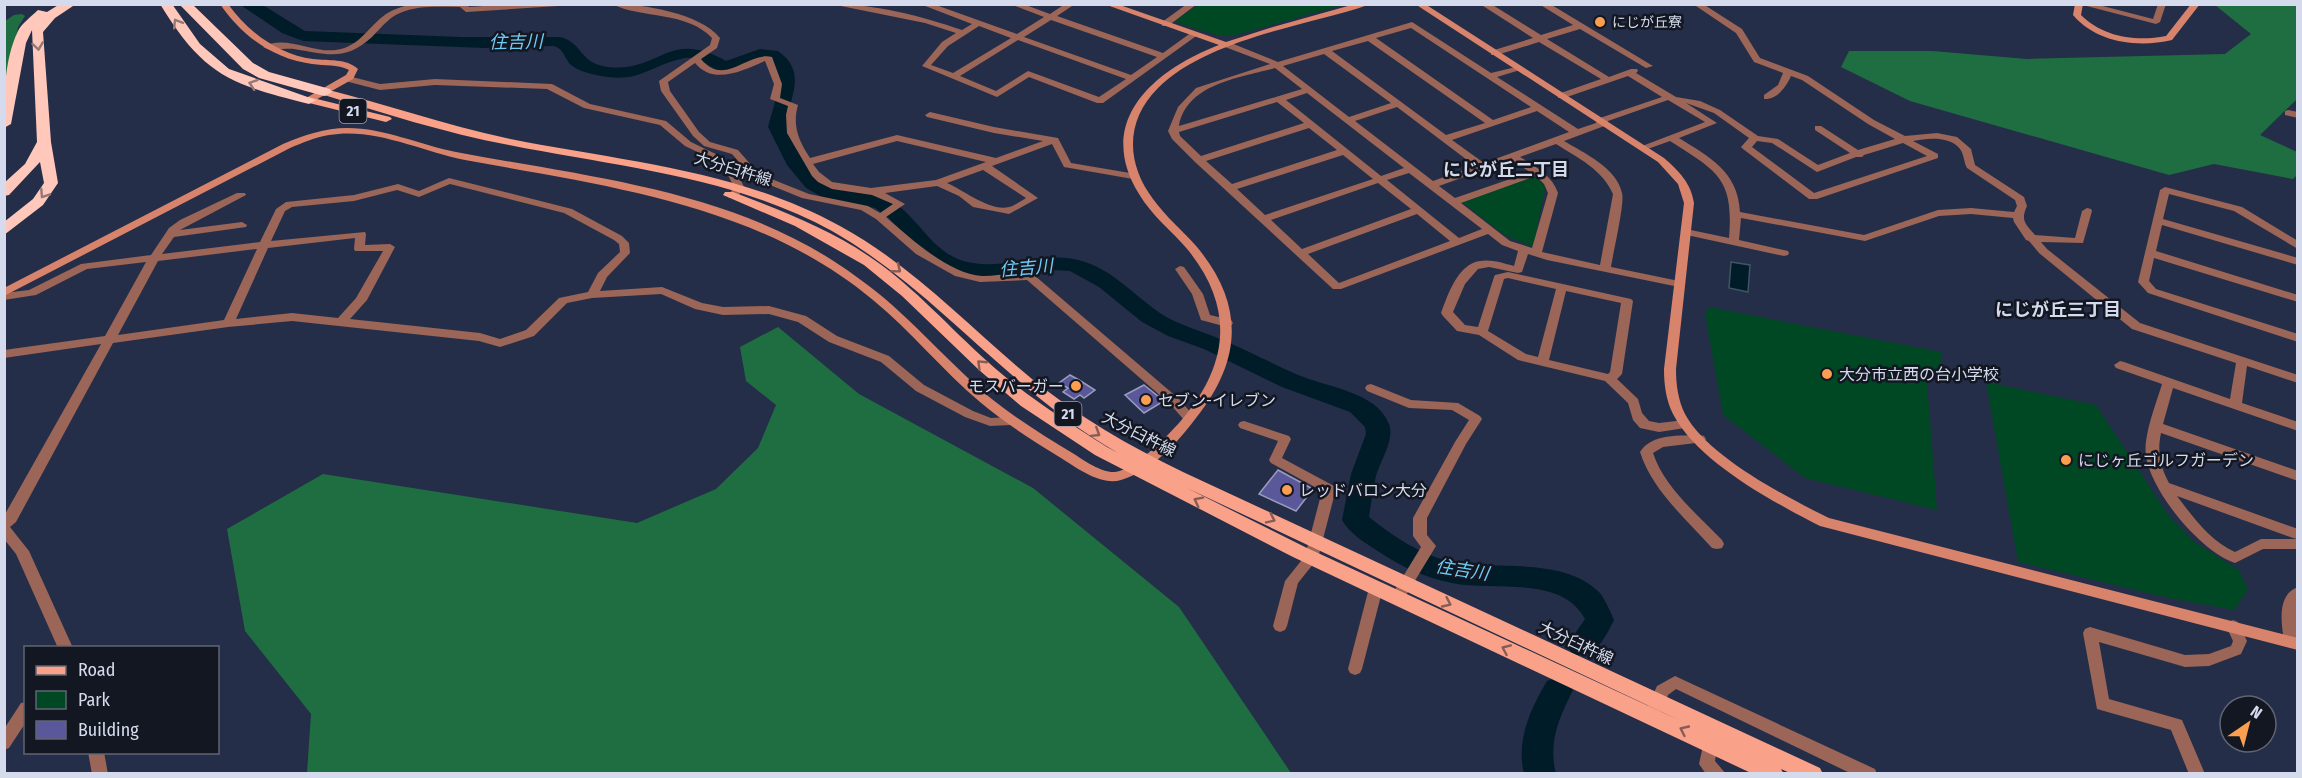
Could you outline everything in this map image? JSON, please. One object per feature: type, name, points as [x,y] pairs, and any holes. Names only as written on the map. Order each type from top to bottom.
[{"type":"highway","points":[[4,124],[25,30],[40,14],[58,4]]},
{"type":"highway","points":[[4,230],[38,202],[51,183],[44,142],[37,32],[51,15],[70,4]]},
{"type":"highway","points":[[166,4],[180,29],[211,65],[229,76],[259,87],[309,100]]},
{"type":"highway","points":[[186,6],[248,66],[264,75],[325,92]]},
{"type":"highway","points":[[4,192],[31,166],[44,142]]},
{"type":"main road","name":"大分臼杵線","points":[[325,92],[499,140],[664,168],[736,192],[837,242],[869,262],[907,293],[984,367],[1026,402],[1073,435],[1315,540],[1658,701],[1774,774]]},
{"type":"main road","name":"大分臼杵線","points":[[309,100],[460,139],[736,192]]},
{"type":"main road","name":"大分臼杵線","points":[[1140,464],[1311,558],[1651,716],[1711,734],[1814,774]]},
{"type":"street","points":[[224,4],[267,47],[304,60],[351,66],[354,72],[348,79],[309,100]]},
{"type":"street","points":[[267,47],[290,44],[331,52],[343,51],[366,38],[389,16],[402,10],[468,4]]},
{"type":"street","points":[[463,5],[463,9],[466,10],[487,10],[558,4]]},
{"type":"street","points":[[616,4],[707,28],[716,38],[702,55],[663,81],[666,91],[696,134],[707,144],[735,152],[748,170],[777,186],[806,196],[864,208],[883,216],[920,252],[959,273],[980,279],[1030,277],[1174,401],[1189,418]]},
{"type":"street","points":[[835,4],[927,21],[963,33]]},
{"type":"street","points":[[924,4],[1132,78]]},
{"type":"street","points":[[1014,4],[1163,56]]},
{"type":"street","points":[[953,77],[1071,4]]},
{"type":"street","points":[[1108,4],[1264,57],[1506,243],[1536,254],[1679,284]]},
{"type":"street","points":[[1165,24],[1193,4]]},
{"type":"street","points":[[4,295],[233,175],[281,146],[328,132],[357,131],[428,149],[655,191],[729,214],[789,239],[845,273],[874,295],[974,390],[1011,421],[1103,475],[1115,477],[1140,464],[1189,418],[1213,386],[1227,338],[1227,323],[1219,286],[1206,266],[1154,207],[1133,176],[1127,156],[1128,133],[1135,110],[1155,85],[1178,68],[1228,45],[1366,4]]},
{"type":"street","points":[[1419,4],[1674,171],[1688,193],[1670,379],[1672,397],[1685,424],[1700,439],[1779,500],[1825,522],[2294,642],[2288,614],[2293,596],[2298,592]]},
{"type":"street","points":[[1484,4],[1608,80]]},
{"type":"street","points":[[1543,4],[1649,66],[1561,96]]},
{"type":"street","points":[[1697,4],[1739,31],[1757,60],[1805,78],[1871,122],[1906,138],[1935,156],[1814,197],[1746,147],[1755,138]]},
{"type":"street","points":[[2162,4],[2156,22],[2081,4],[2077,15],[2090,26],[2113,36],[2144,41],[2169,38],[2196,4]]},
{"type":"street","points":[[979,23],[945,44],[926,66],[997,94],[1028,74],[1100,101],[1195,34]]},
{"type":"street","points":[[1490,230],[1336,287],[1198,160],[1175,137],[1173,131],[1183,106],[1202,88],[1412,26],[1577,133]]},
{"type":"street","points":[[1494,53],[1580,26]]},
{"type":"street","points":[[1370,38],[1492,123]]},
{"type":"street","points":[[1326,51],[1483,167]]},
{"type":"street","points":[[702,55],[705,68],[720,73],[741,69],[765,58],[769,59],[778,84],[774,96],[778,100],[794,105],[788,118],[789,128],[815,174],[829,185],[840,189],[872,192],[938,183],[1054,140]]},
{"type":"street","points":[[1490,76],[1517,68]]},
{"type":"street","points":[[1767,97],[1782,86],[1788,72]]},
{"type":"street","points":[[1629,73],[1712,123],[1642,148]]},
{"type":"street","points":[[348,79],[380,87],[435,82],[452,85],[482,83],[549,86],[587,106],[663,123],[688,144],[721,160],[734,176],[736,192]]},
{"type":"street","points":[[1173,131],[1308,90]]},
{"type":"street","points":[[1432,186],[1671,98],[1707,105],[1755,138],[1775,141],[1816,170],[1906,138],[1941,137],[1960,142],[1966,149],[1970,166],[2019,199],[2022,206],[2018,216],[2023,229],[2043,251],[2136,326],[2298,379]]},
{"type":"street","points":[[1279,99],[1458,242]]},
{"type":"street","points":[[1348,120],[1398,104]]},
{"type":"street","points":[[1444,139],[1538,108]]},
{"type":"street","points":[[930,116],[1054,140]]},
{"type":"street","points":[[1198,160],[1311,124]]},
{"type":"street","points":[[1818,128],[1859,155]]},
{"type":"street","points":[[808,162],[897,138],[994,161]]},
{"type":"street","points":[[1672,138],[1724,176],[1736,195],[1737,214],[1734,242]]},
{"type":"street","points":[[1054,140],[1067,165],[1133,176]]},
{"type":"street","points":[[1557,140],[1600,168],[1616,186],[1618,194],[1605,269]]},
{"type":"street","points":[[1229,188],[1344,151]]},
{"type":"street","points":[[1512,156],[1548,181],[1553,193],[1536,254]]},
{"type":"street","points":[[938,183],[963,194],[977,205],[1009,212],[1033,198],[983,165]]},
{"type":"street","points":[[1263,219],[1411,169]]},
{"type":"street","points":[[1454,202],[1535,173]]},
{"type":"street","points":[[228,323],[281,209],[290,204],[354,198],[398,187],[419,194],[449,181],[568,212],[618,238],[624,243],[626,253],[602,275],[592,295]]},
{"type":"street","points":[[2298,246],[2238,209],[2173,190],[2165,190],[2143,282],[2152,291],[2298,338]]},
{"type":"street","points":[[872,192],[900,204],[899,207],[883,216]]},
{"type":"street","points":[[65,646],[22,551],[4,527],[154,258],[170,234],[184,222],[241,195]]},
{"type":"street","points":[[1299,253],[1418,210]]},
{"type":"street","points":[[2030,237],[2079,241],[2087,210]]},
{"type":"street","points":[[1737,214],[1864,238],[1938,213],[1971,211],[2018,216]]},
{"type":"street","points":[[2158,221],[2298,262]]},
{"type":"street","points":[[170,234],[242,225]]},
{"type":"street","points":[[1686,232],[1784,253]]},
{"type":"street","points":[[4,295],[32,293],[85,266],[361,234],[359,249],[390,247],[361,300],[341,321]]},
{"type":"street","points":[[1523,250],[1518,270],[1482,263],[1471,267],[1450,303],[1447,313],[1461,328],[1482,332],[1522,357],[1609,378],[1634,402],[1634,413],[1640,422],[1650,428],[1685,424]]},
{"type":"street","points":[[2150,254],[2298,299]]},
{"type":"street","points":[[1180,269],[1197,294],[1205,317],[1227,323]]},
{"type":"street","points":[[1482,332],[1499,277],[1508,275],[1627,301],[1616,374],[1609,378]]},
{"type":"street","points":[[1543,362],[1562,286]]},
{"type":"street","points":[[4,354],[228,323],[292,317],[480,337],[500,343],[530,333],[563,300],[592,295],[662,290],[699,306],[723,311],[769,310],[802,319],[833,339],[885,358],[920,388],[969,414],[990,422],[1011,421]]},
{"type":"street","points":[[2235,406],[2242,361]]},
{"type":"street","points":[[2120,365],[2298,427]]},
{"type":"street","points":[[2168,383],[2152,456],[2165,487],[2205,540],[2224,555],[2235,558],[2261,544],[2298,544]]},
{"type":"street","points":[[1371,388],[1409,404],[1454,406],[1476,419],[1420,518],[1420,536],[1429,546],[1397,598]]},
{"type":"street","points":[[1244,425],[1285,439],[1275,460],[1329,489],[1311,558],[1292,581],[1280,626]]},
{"type":"street","points":[[2158,427],[2298,476]]},
{"type":"street","points":[[1700,439],[1649,447],[1646,452],[1647,461],[1658,477],[1717,543]]},
{"type":"street","points":[[2165,487],[2298,534]]},
{"type":"street","points":[[1355,669],[1376,588]]},
{"type":"street","points":[[2197,774],[2177,725],[2102,704],[2090,633],[2185,661],[2209,660],[2236,650],[2240,641],[2233,626]]},
{"type":"street","points":[[1651,716],[1662,692],[1675,682],[1869,774]]},
{"type":"street","points":[[4,743],[24,711]]},
{"type":"street","points":[[1711,734],[1707,764],[1718,774]]},
{"type":"street","points":[[96,754],[100,774]]},
{"type":"green space","points":[[1198,5],[1343,5],[1236,35],[1216,35],[1177,23],[1176,20]]},
{"type":"green space","points":[[2215,5],[2297,5],[2297,99],[2260,135],[2297,152],[2297,175],[2293,179],[2214,164],[2169,175],[1910,101],[1841,67],[1849,51],[1932,51],[2027,59],[2225,54],[2251,34]]},
{"type":"green space","points":[[14,15],[25,16],[18,27],[5,95],[5,21]]},
{"type":"green space","points":[[1535,176],[1544,184],[1545,190],[1533,247],[1504,235],[1462,202]]},
{"type":"green space","points":[[1709,307],[1941,352],[1941,370],[1926,368],[1937,510],[1805,478],[1723,415],[1705,314]]},
{"type":"green space","points":[[778,327],[859,394],[1033,488],[1179,607],[1291,773],[307,773],[311,714],[245,631],[227,529],[323,474],[637,523],[716,489],[758,448],[776,405],[746,381],[740,347]]},
{"type":"green space","name":"にじヶ丘ゴルフガーデン","points":[[1986,382],[2096,405],[2169,516],[2193,541],[2239,570],[2248,590],[2234,610],[2169,598],[2018,562]]},
{"type":"water","points":[[1731,262],[1750,265],[1748,292],[1729,288]]},
{"type":"building","name":"モスバーガー","points":[[1070,375],[1095,390],[1084,398],[1080,395],[1074,399],[1063,392],[1068,388],[1059,383]]},
{"type":"building","name":"セブン-イレブン","points":[[1144,385],[1164,401],[1144,413],[1125,395]]},
{"type":"building","name":"レッドバロン大分","points":[[1278,470],[1313,489],[1296,511],[1259,494]]},
{"type":"waterway","name":"住吉川","points":[[247,4],[288,30],[303,36],[485,43],[553,41],[567,46],[574,58],[582,65],[611,72],[639,70],[686,53],[702,54],[725,66],[736,65],[760,54],[772,54],[783,66],[787,83],[777,127],[797,165],[813,184],[830,192],[865,198],[882,204],[896,214],[923,245],[962,268],[989,271],[1066,264],[1086,270],[1117,290],[1150,317],[1176,331],[1212,344],[1290,381],[1359,406],[1377,425],[1378,434],[1364,474],[1355,520],[1393,547],[1434,568],[1454,573],[1552,581],[1573,589],[1590,601],[1600,620],[1582,645]]},
{"type":"waterway","name":"住吉川","points":[[1540,774],[1537,763],[1537,741],[1547,710],[1558,690]]},
{"type":"place","name":"にじが丘寮","points":[[1600,22]]},
{"type":"place","name":"大分市立西の台小学校","points":[[1827,374]]},
{"type":"place","name":"モスバーガー","points":[[1076,386]]},
{"type":"place","name":"セブン-イレブン","points":[[1146,400]]},
{"type":"place","name":"にじヶ丘ゴルフガーデン","points":[[2066,460]]},
{"type":"place","name":"レッドバロン大分","points":[[1287,490]]},
{"type":"district","name":"にじが丘二丁目","points":[[1506,170]]},
{"type":"district","name":"にじが丘三丁目","points":[[2058,310]]}]
